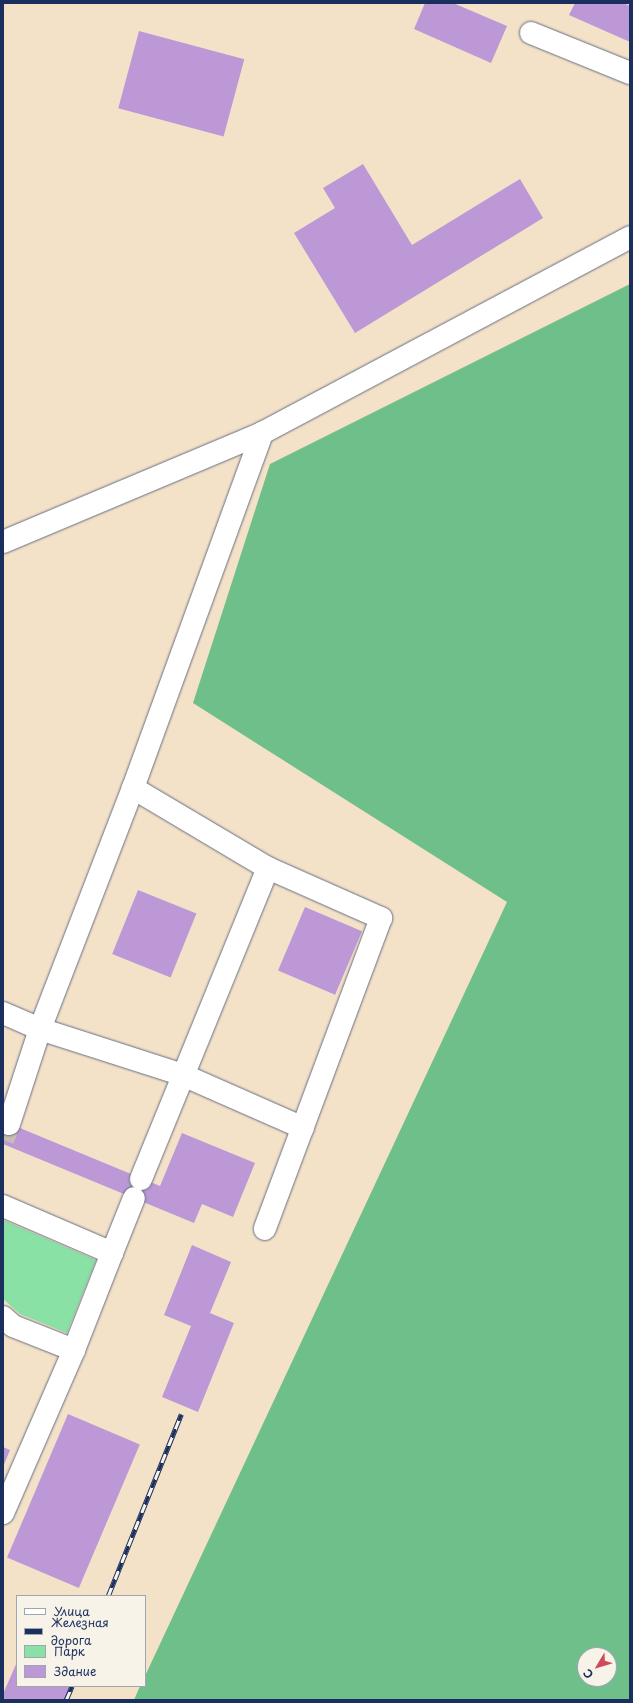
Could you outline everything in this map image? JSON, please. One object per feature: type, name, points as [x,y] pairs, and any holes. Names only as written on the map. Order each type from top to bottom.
[{"type":"street","points":[[531,33],[630,73]]},
{"type":"street","points":[[3,542],[262,433],[630,237]]},
{"type":"street","points":[[9,1124],[40,1029],[133,788],[262,433]]},
{"type":"street","points":[[133,788],[268,868],[381,918],[265,1229]]},
{"type":"street","points":[[3,1512],[74,1350],[183,1075],[268,868]]},
{"type":"street","points":[[3,1013],[40,1029],[183,1075],[303,1128]]},
{"type":"street","points":[[3,1206],[112,1253]]},
{"type":"street","points":[[3,1317],[13,1326],[74,1350]]},
{"type":"green space","points":[[630,284],[630,1700],[134,1700],[140,1687],[146,1687],[146,1674],[507,902],[193,703],[270,464]]},
{"type":"green space","points":[[3,1220],[96,1260],[67,1333],[20,1314],[3,1299]]},
{"type":"building","points":[[425,3],[453,3],[507,26],[491,63],[414,29]]},
{"type":"building","points":[[575,3],[623,3],[630,6],[630,42],[569,15]]},
{"type":"building","points":[[139,31],[244,59],[224,136],[118,108]]},
{"type":"building","points":[[363,164],[412,245],[520,179],[543,218],[355,333],[294,233],[335,208],[323,188]]},
{"type":"building","points":[[138,890],[196,914],[171,978],[112,954]]},
{"type":"building","points":[[305,907],[362,931],[335,995],[278,971]]},
{"type":"building","points":[[3,1121],[160,1186],[182,1133],[255,1163],[233,1217],[202,1204],[194,1223],[3,1144]]},
{"type":"building","points":[[192,1245],[231,1262],[210,1313],[234,1323],[198,1412],[162,1397],[191,1326],[164,1315]]},
{"type":"building","points":[[68,1414],[140,1444],[79,1588],[7,1558]]},
{"type":"building","points":[[3,1447],[10,1450],[3,1467]]},
{"type":"building","points":[[16,1664],[16,1687],[71,1687],[65,1700],[7,1700],[3,1698],[3,1694]]},
{"type":"tunnel","points":[[3,1140],[9,1124]]},
{"type":"railway","points":[[108,1595],[181,1414]]},
{"type":"railway","points":[[66,1700],[72,1687]]}]
